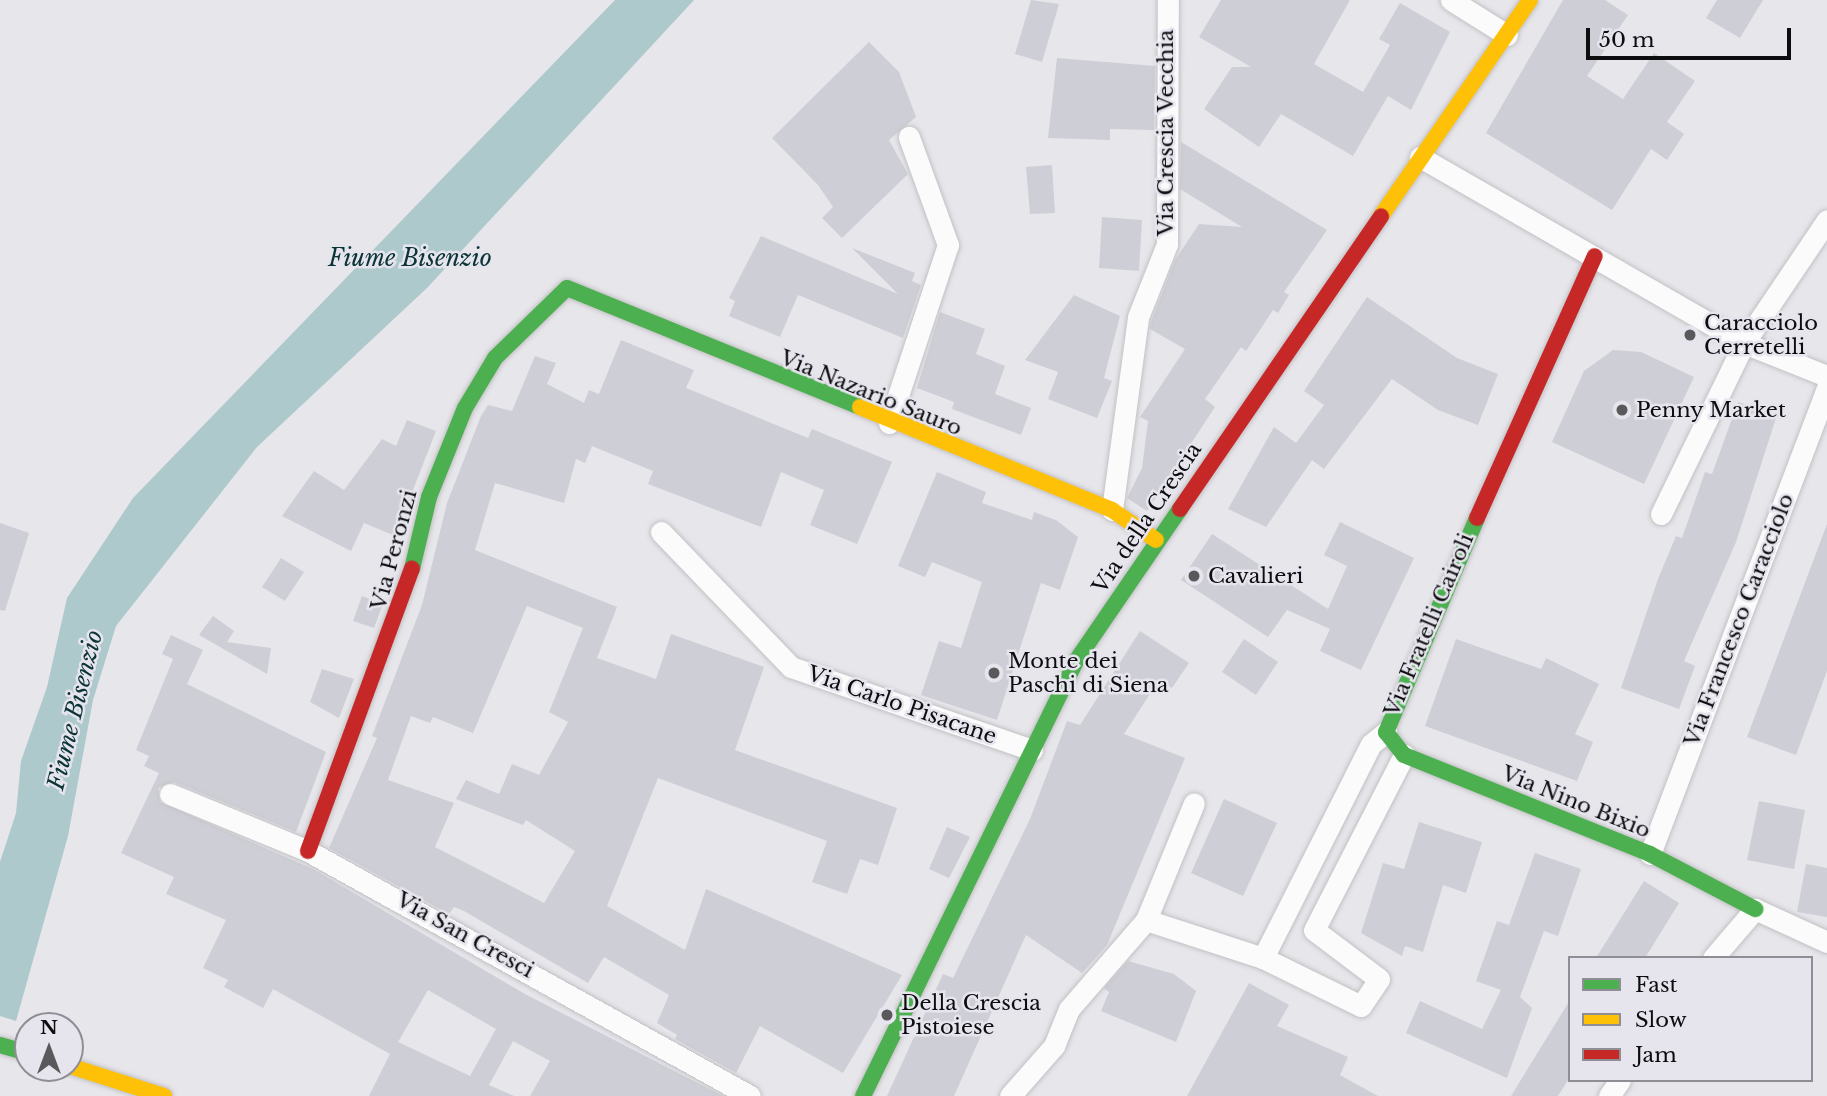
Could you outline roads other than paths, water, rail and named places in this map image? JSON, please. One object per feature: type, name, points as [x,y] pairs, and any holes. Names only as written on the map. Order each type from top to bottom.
[{"type":"street","name":"Via Crescia Vecchia","points":[[1112,510],[1138,317],[1167,244],[1168,0]]},
{"type":"street","points":[[1451,0],[1507,35]]},
{"type":"street","name":"Via della Crescia","points":[[863,1096],[1076,661],[1156,540],[1530,0]]},
{"type":"street","points":[[889,424],[948,245],[909,137]]},
{"type":"street","points":[[1420,157],[1744,343],[1827,376]]},
{"type":"street","points":[[1661,514],[1744,343],[1827,220]]},
{"type":"street","name":"Via Fratelli Cairoli","points":[[1262,958],[1371,744],[1387,733],[1392,706],[1503,477],[1595,256]]},
{"type":"street","name":"Via Nazario Sauro","points":[[567,288],[889,424],[1112,510],[1156,540]]},
{"type":"street","name":"Via Peronzi","points":[[308,851],[404,601],[429,497],[464,408],[495,358],[567,288]]},
{"type":"street","name":"Via Francesco Caracciolo","points":[[1650,853],[1827,387]]},
{"type":"street","name":"Via Carlo Pisacane","points":[[661,532],[791,667],[1032,750]]},
{"type":"street","points":[[1146,920],[1262,958],[1361,1006],[1378,979],[1314,930],[1404,755],[1387,733]]},
{"type":"street","name":"Via Nino Bixio","points":[[1404,755],[1650,853],[1755,909]]},
{"type":"street","name":"Via San Cresci","points":[[170,794],[308,851],[750,1096]]},
{"type":"street","points":[[1010,1096],[1054,1046],[1069,1009],[1146,920],[1194,803]]},
{"type":"street","points":[[1715,956],[1755,909],[1827,942]]},
{"type":"street","points":[[84,1070],[164,1096]]},
{"type":"water","name":"Fiume Bisenzio","points":[[615,0],[694,0],[428,287],[257,447],[116,626],[93,700],[68,836],[19,1012],[14,1012],[14,1020],[0,1016],[0,862],[16,813],[21,761],[47,687],[67,598],[133,498]]},
{"type":"place","name":"Caracciolo Cerretelli","points":[[1690,335]]},
{"type":"place","name":"Penny Market","points":[[1622,410]]},
{"type":"place","name":"Cavalieri","points":[[1194,576]]},
{"type":"place","name":"Monte dei Paschi di Siena","points":[[994,673]]},
{"type":"place","name":"Della Crescia Pistoiese","points":[[887,1015]]}]
